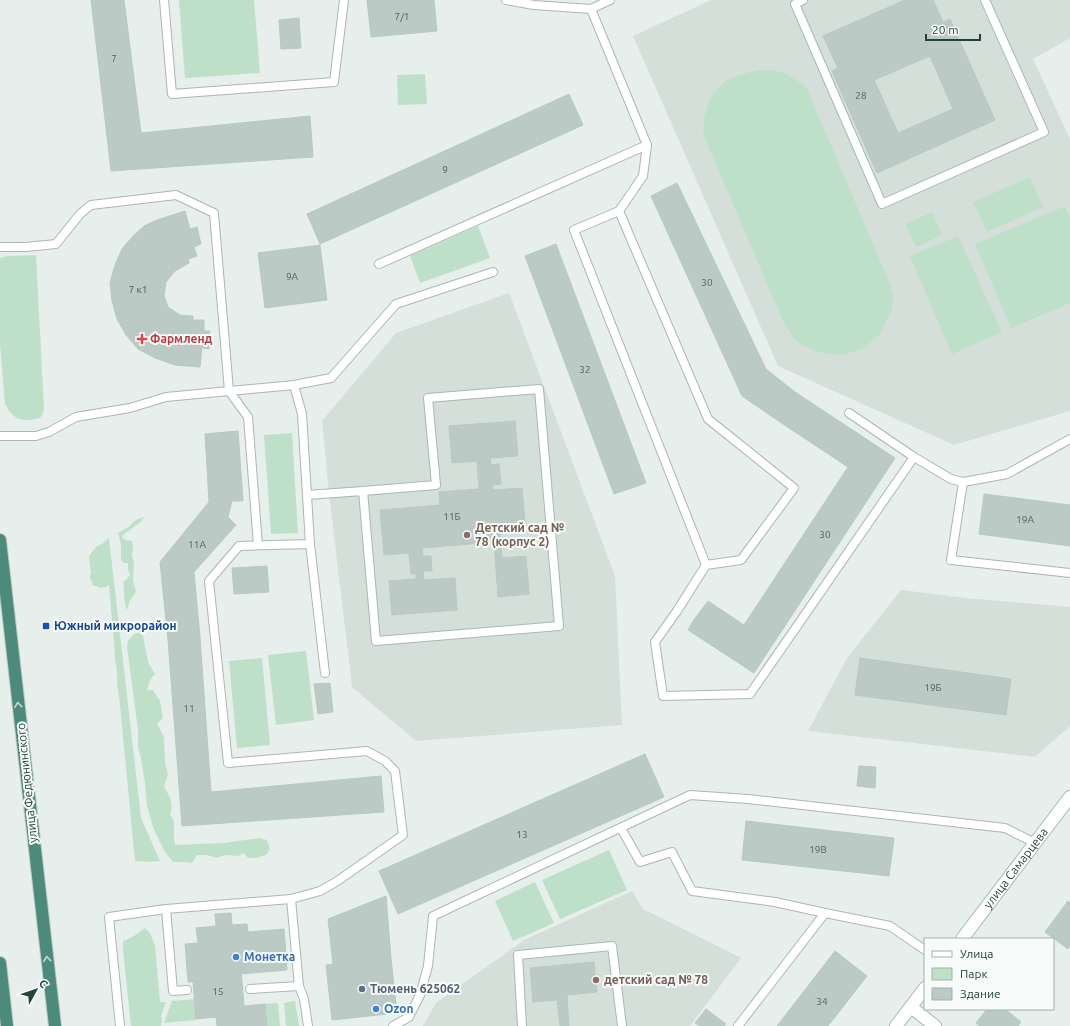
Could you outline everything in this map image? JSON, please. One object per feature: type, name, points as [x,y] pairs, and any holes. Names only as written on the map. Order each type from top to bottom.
[{"type":"highway","name":"улица Федюнинского","points":[[0,540],[54,1026]]},
{"type":"highway","points":[[0,963],[7,1026]]},
{"type":"street","name":"улица Самарцева","points":[[963,938],[1070,797]]},
{"type":"street","points":[[896,1026],[924,989]]},
{"type":"street","points":[[911,1007],[936,1026]]},
{"type":"lane","points":[[164,0],[172,94],[334,82],[344,0]]},
{"type":"lane","points":[[506,0],[534,5],[591,8],[610,0]]},
{"type":"lane","points":[[803,0],[795,4],[882,204],[1044,132],[985,0]]},
{"type":"lane","points":[[591,8],[647,144],[643,176],[619,211],[574,230],[706,566]]},
{"type":"lane","points":[[379,264],[647,144]]},
{"type":"lane","points":[[0,247],[25,247],[56,244],[80,214],[91,205],[176,195],[214,213],[229,391],[248,417],[258,545]]},
{"type":"lane","points":[[619,211],[708,419],[794,488],[741,560],[706,566],[655,642],[663,696],[750,694],[914,457]]},
{"type":"lane","points":[[0,436],[36,436],[49,432],[76,417],[130,408],[166,397],[294,385],[331,378],[396,304],[493,272]]},
{"type":"lane","points":[[294,385],[302,414],[310,544],[325,673]]},
{"type":"lane","points":[[307,495],[436,485],[428,398],[539,388],[559,626],[376,641],[364,491]]},
{"type":"lane","points":[[849,413],[914,457],[951,479],[963,482],[1007,474],[1070,440]]},
{"type":"lane","points":[[963,482],[951,560],[1070,573]]},
{"type":"lane","points":[[120,1026],[109,917],[166,909],[291,899],[320,891],[336,882],[403,835],[395,771],[386,761],[367,751],[228,763],[209,581],[239,546],[310,544]]},
{"type":"lane","points":[[393,1026],[409,1017],[420,994],[428,966],[433,916],[690,795],[755,800],[1005,828],[1035,843]]},
{"type":"lane","points":[[621,828],[640,862],[672,852],[692,891],[775,902],[890,926],[924,949]]},
{"type":"lane","points":[[291,899],[299,986],[304,999],[308,1026]]},
{"type":"lane","points":[[166,909],[173,991],[188,990]]},
{"type":"lane","points":[[738,1026],[825,913]]},
{"type":"lane","points":[[522,1026],[518,955],[612,946],[622,1026]]},
{"type":"lane","points":[[250,989],[299,986]]},
{"type":"shaded area","points":[[711,0],[1070,0],[1070,38],[1033,59],[1070,139],[1070,411],[954,445],[778,366],[633,36]]},
{"type":"shaded area","name":"Детский сад № 78 (корпус 2)","points":[[509,293],[615,576],[622,725],[416,741],[352,687],[322,421],[396,333]]},
{"type":"shaded area","points":[[901,590],[966,598],[1070,607],[1070,726],[1035,757],[808,731],[847,658]]},
{"type":"shaded area","name":"детский сад № 78","points":[[632,891],[643,909],[741,958],[690,1026],[423,1026],[436,1003],[524,940]]},
{"type":"green space","points":[[179,0],[254,0],[260,73],[185,78]]},
{"type":"green space","points":[[759,70],[780,72],[796,79],[807,89],[888,279],[893,295],[892,308],[880,334],[864,348],[844,355],[827,354],[813,350],[798,343],[785,326],[704,136],[704,120],[708,104],[722,84],[729,79]]},
{"type":"green space","points":[[425,74],[427,104],[398,105],[397,75]]},
{"type":"green space","points":[[1030,177],[1043,207],[987,232],[973,202]]},
{"type":"green space","points":[[1065,206],[1070,218],[1070,303],[1011,328],[975,244]]},
{"type":"green space","points":[[932,212],[942,235],[916,247],[905,224]]},
{"type":"green space","points":[[478,226],[490,258],[420,283],[410,256]]},
{"type":"green space","points":[[958,236],[1002,332],[952,354],[910,256]]},
{"type":"green space","points":[[36,255],[44,410],[41,417],[24,420],[15,417],[5,404],[0,344],[0,258],[7,256]]},
{"type":"green space","points":[[292,433],[298,533],[271,534],[264,435]]},
{"type":"green space","points":[[144,517],[142,521],[123,535],[122,538],[132,541],[133,545],[133,581],[136,591],[130,600],[127,610],[123,581],[125,581],[130,575],[128,563],[124,563],[121,560],[121,544],[118,533],[130,526],[133,522]]},
{"type":"green space","points":[[109,538],[141,818],[160,861],[135,861],[117,686],[117,670],[109,585],[99,588],[97,586],[93,586],[90,579],[91,572],[89,556],[97,546]]},
{"type":"green space","points":[[139,633],[143,636],[148,662],[155,674],[150,680],[147,690],[153,690],[160,701],[163,718],[157,724],[164,737],[165,763],[168,774],[164,787],[170,797],[170,814],[174,822],[175,845],[223,843],[259,838],[267,840],[270,849],[266,855],[256,858],[248,858],[244,853],[238,856],[225,855],[217,858],[207,855],[197,855],[192,863],[173,862],[165,852],[153,827],[147,806],[145,784],[138,747],[138,730],[127,647],[128,641],[134,634]]},
{"type":"green space","points":[[306,651],[314,720],[276,725],[268,655]]},
{"type":"green space","points":[[262,658],[270,745],[237,748],[229,661]]},
{"type":"green space","points":[[609,850],[627,890],[560,919],[542,880]]},
{"type":"green space","points":[[535,882],[554,923],[513,941],[495,901]]},
{"type":"green space","points":[[145,928],[150,933],[155,946],[160,1002],[166,1002],[161,1016],[161,1026],[131,1026],[123,941],[134,936]]},
{"type":"green space","points":[[195,999],[196,1020],[164,1023],[172,1001]]},
{"type":"green space","points":[[295,1001],[299,1026],[286,1026],[284,1003]]},
{"type":"green space","points":[[278,1003],[280,1026],[267,1026],[265,1004]]},
{"type":"building","points":[[91,0],[124,0],[141,133],[310,116],[313,157],[111,171]]},
{"type":"building","points":[[367,0],[434,0],[437,31],[371,37]]},
{"type":"building","points":[[905,0],[933,0],[943,22],[950,19],[995,120],[877,173],[832,71],[838,68],[823,36]],"holes":[[[930,56],[953,109],[898,133],[874,80]]]},
{"type":"building","points":[[299,18],[301,48],[281,49],[279,20]]},
{"type":"building","points":[[569,94],[583,125],[320,244],[307,214]]},
{"type":"building","points":[[677,183],[766,369],[795,392],[777,420],[742,396],[651,196]]},
{"type":"building","points":[[185,211],[190,229],[197,227],[201,244],[194,247],[197,256],[188,259],[189,263],[175,271],[166,282],[164,296],[168,307],[180,315],[193,316],[193,320],[204,320],[204,331],[210,331],[209,349],[202,348],[200,367],[175,365],[155,358],[138,349],[126,335],[117,319],[112,301],[110,283],[115,265],[122,249],[133,236],[144,226]]},
{"type":"building","points":[[556,244],[646,483],[614,494],[525,256]]},
{"type":"building","points":[[320,245],[327,300],[265,308],[258,253]]},
{"type":"building","points":[[795,392],[895,458],[754,673],[688,630],[708,601],[744,625],[848,467],[777,420]]},
{"type":"building","points":[[515,421],[518,456],[490,458],[491,465],[499,464],[501,484],[492,485],[493,490],[522,488],[525,522],[499,524],[502,558],[526,556],[529,594],[498,597],[494,542],[422,548],[423,556],[431,556],[432,571],[423,571],[424,580],[455,578],[457,610],[392,615],[389,581],[416,579],[416,574],[411,574],[409,553],[384,555],[380,510],[440,505],[439,492],[479,489],[477,461],[452,463],[449,426]]},
{"type":"building","points":[[238,431],[243,501],[232,501],[228,517],[236,525],[194,572],[200,637],[168,640],[160,562],[209,502],[205,434]]},
{"type":"building","points":[[984,494],[1070,505],[1070,546],[979,534]]},
{"type":"building","points":[[267,566],[269,592],[234,594],[232,568]]},
{"type":"building","points":[[200,637],[211,792],[381,776],[384,812],[182,826],[168,640]]},
{"type":"building","points":[[860,658],[1011,679],[1006,715],[855,695]]},
{"type":"building","points":[[330,683],[333,712],[318,714],[314,684]]},
{"type":"building","points":[[645,754],[664,797],[398,914],[379,871]]},
{"type":"building","points":[[859,766],[876,767],[875,788],[857,786]]},
{"type":"building","points":[[746,821],[894,838],[889,876],[742,860]]},
{"type":"building","points":[[386,896],[391,958],[333,964],[328,919]]},
{"type":"building","points":[[1068,901],[1070,903],[1070,946],[1068,949],[1045,932]]},
{"type":"building","name":"Монетка","points":[[231,913],[232,925],[247,924],[248,932],[284,929],[287,970],[241,974],[241,971],[224,972],[224,975],[204,977],[205,981],[188,982],[185,944],[198,943],[196,928],[216,926],[215,914]]},
{"type":"building","points":[[835,951],[867,976],[828,1026],[777,1026]]},
{"type":"building","name":"Тюмень 625062","points":[[391,958],[397,1013],[332,1020],[326,965]]},
{"type":"building","points":[[594,962],[597,992],[567,995],[569,1026],[560,1026],[557,1000],[533,1002],[530,968]]},
{"type":"building","points":[[241,971],[244,1006],[265,1004],[267,1026],[217,1026],[216,1017],[196,1019],[193,982],[205,981],[204,977],[224,975],[224,972]]},
{"type":"building","points":[[706,1009],[726,1024],[724,1026],[700,1026],[695,1023]]},
{"type":"building","points":[[986,1010],[1006,1010],[1021,1022],[1018,1026],[980,1026],[976,1023]]},
{"type":"place","name":"Фармленд","points":[[142,339]]},
{"type":"place","name":"Детский сад № 78 (корпус 2)","points":[[467,535]]},
{"type":"place","name":"Южный микрорайон","points":[[46,626]]},
{"type":"place","name":"Монетка","points":[[236,957]]},
{"type":"place","name":"детский сад № 78","points":[[596,980]]},
{"type":"place","name":"Тюмень 625062","points":[[362,989]]},
{"type":"place","name":"Ozon","points":[[376,1009]]}]
